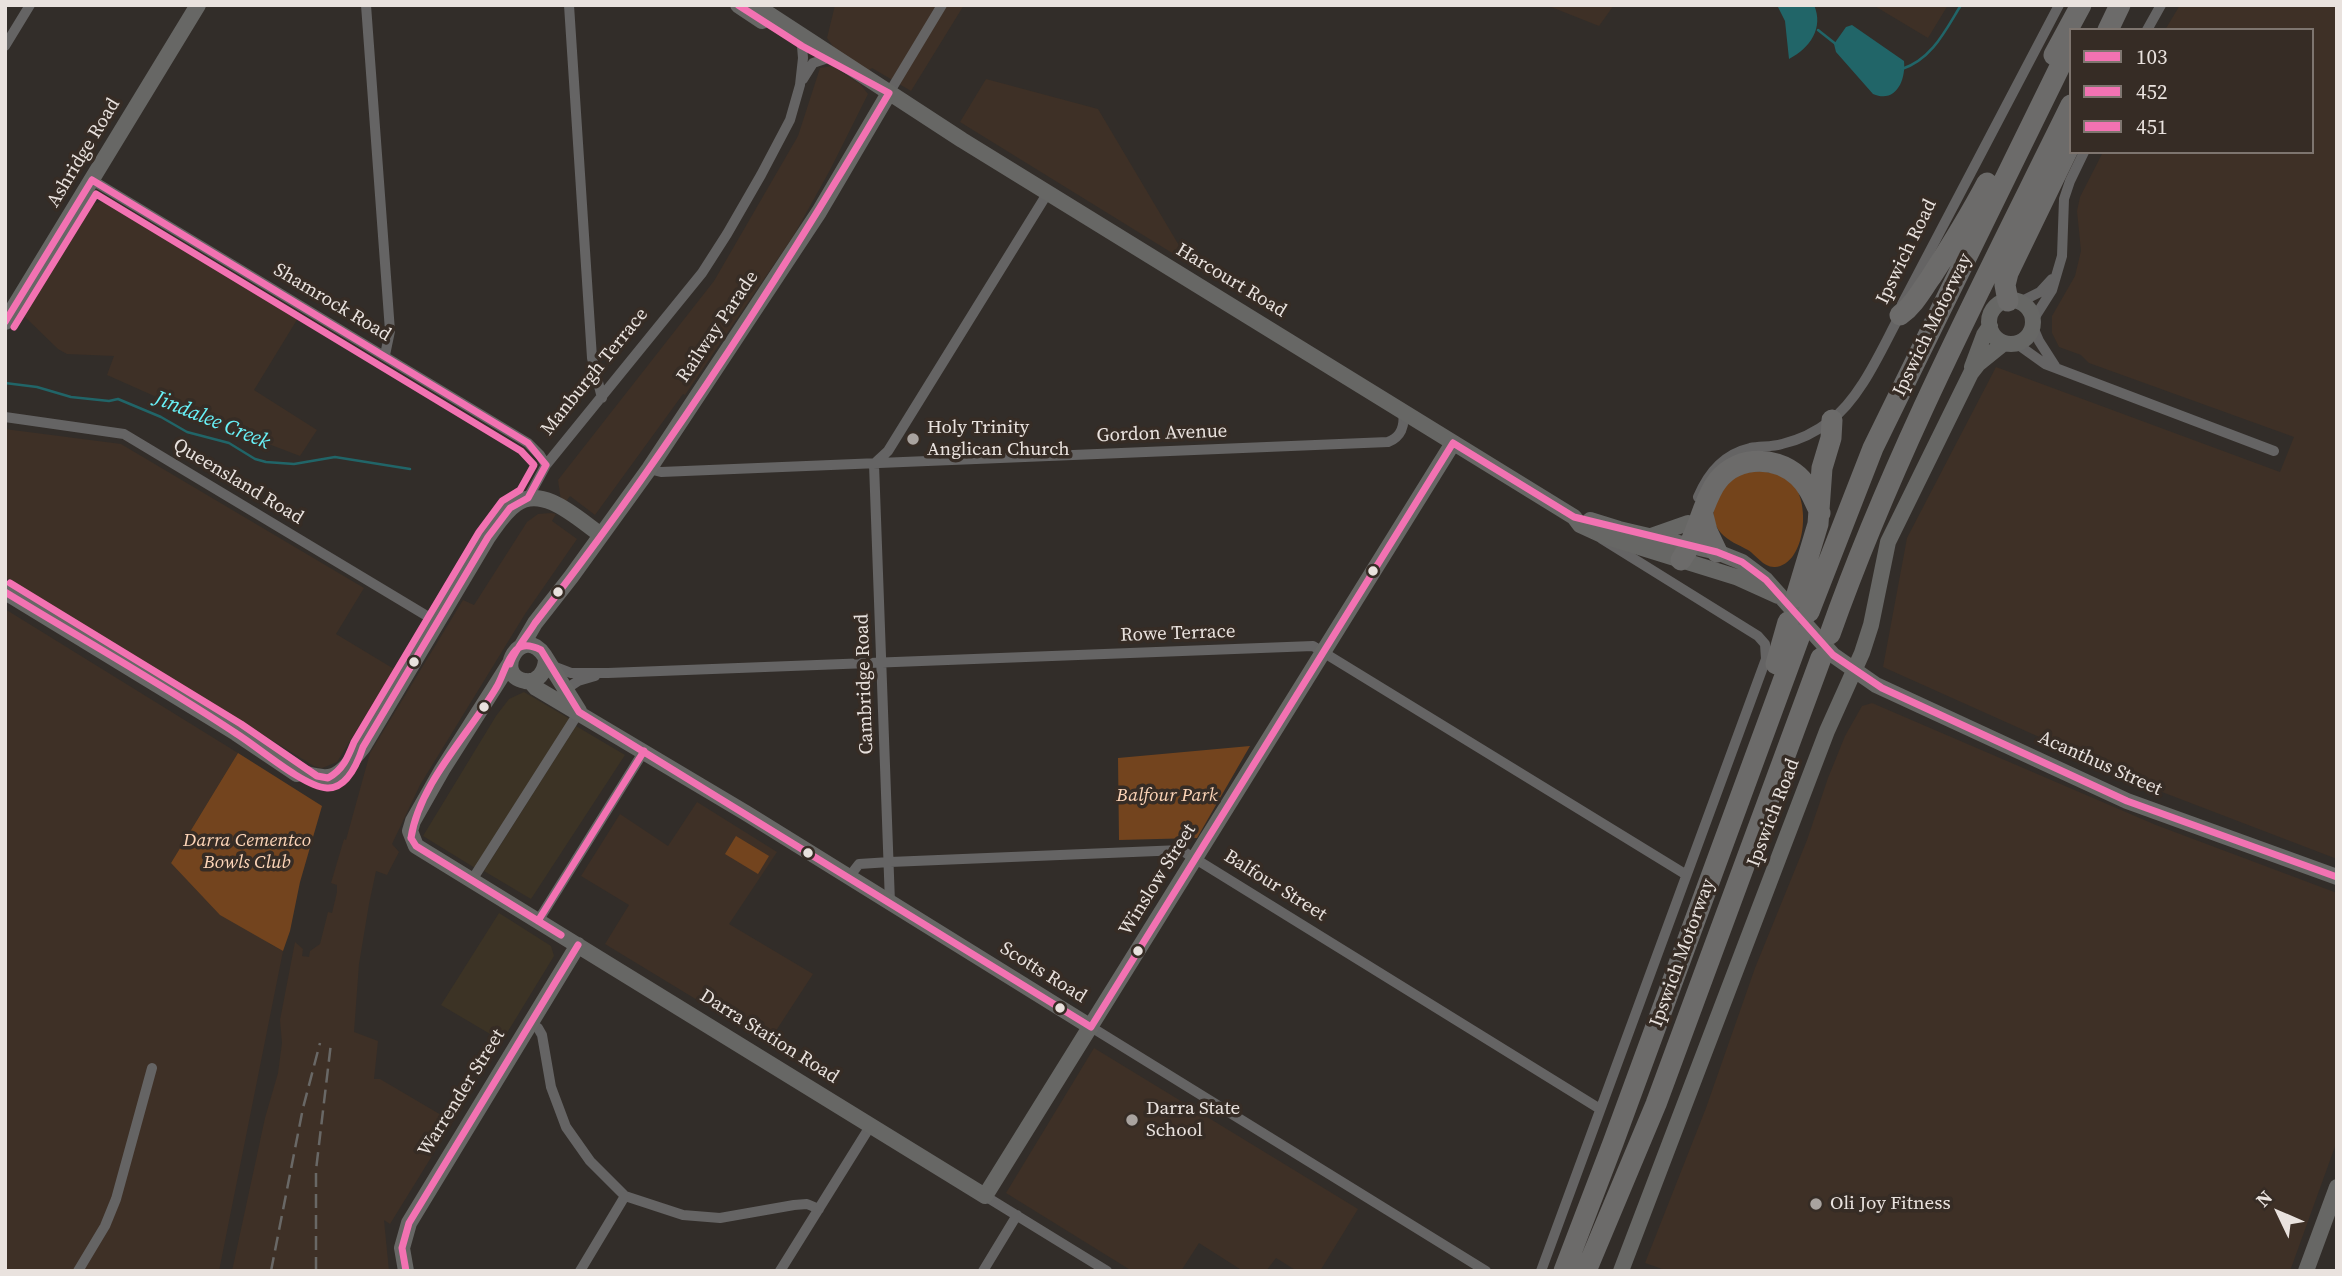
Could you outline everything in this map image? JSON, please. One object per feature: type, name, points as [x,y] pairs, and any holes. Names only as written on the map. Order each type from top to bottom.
[{"type":"highway","points":[[1900,315],[1910,307],[1960,232],[2081,5]]},
{"type":"highway","points":[[2079,28],[2090,5]]},
{"type":"highway","points":[[2109,28],[2120,7]]},
{"type":"highway","points":[[2119,28],[2120,7]]},
{"type":"highway","name":"Ipswich Motorway","points":[[1794,602],[1873,448],[2069,48]]},
{"type":"highway","name":"Ipswich Motorway","points":[[1586,1271],[1656,1104],[1828,649],[1864,540],[1902,451],[2069,110]]},
{"type":"highway","points":[[2014,302],[2005,279],[2069,147]]},
{"type":"highway","points":[[1794,602],[1810,555],[1820,513],[1822,468],[1831,438],[1832,420]]},
{"type":"highway","points":[[1684,549],[1695,519],[1720,477],[1730,469],[1754,461],[1779,465],[1800,478],[1820,513]]},
{"type":"highway","points":[[1695,519],[1707,531],[1717,552]]},
{"type":"highway","name":"Ipswich Motorway","points":[[1564,1271],[1760,744],[1756,728],[1794,629]]},
{"type":"street","points":[[5,46],[30,5]]},
{"type":"street","name":"Ashridge Road","points":[[5,322],[198,5]]},
{"type":"street","points":[[366,5],[390,331],[385,355]]},
{"type":"street","points":[[569,5],[592,358],[602,398]]},
{"type":"street","points":[[738,5],[760,10],[830,59]]},
{"type":"street","points":[[889,93],[942,5]]},
{"type":"street","name":"Ipswich Road","points":[[1695,519],[1703,484],[1724,460],[1749,449],[1792,442],[1832,420],[1849,404],[1900,315],[1902,304],[1957,195],[2059,5]]},
{"type":"street","points":[[2148,28],[2161,5]]},
{"type":"street","points":[[760,10],[802,46],[830,59]]},
{"type":"street","name":"Manburgh Terrace","points":[[5,592],[236,733],[313,786],[330,789],[358,762],[363,747],[503,516],[517,502],[528,498],[546,465],[702,273],[790,120],[800,85],[802,46]]},
{"type":"street","name":"Manburgh Terrace","points":[[800,85],[813,63],[830,59]]},
{"type":"street","name":"Harcourt Road","points":[[830,59],[861,80],[867,79],[1047,194],[1574,517],[1651,536],[1794,602]]},
{"type":"street","name":"Railway Parade","points":[[538,655],[546,619],[571,577],[649,469],[819,212],[889,93]]},
{"type":"street","points":[[2010,343],[2027,338],[2052,290],[2065,235],[2064,199],[2083,154]]},
{"type":"street","name":"Shamrock Road","points":[[92,180],[528,443],[540,454],[546,465]]},
{"type":"street","points":[[874,464],[888,451],[1047,194]]},
{"type":"street","points":[[2057,275],[2040,292],[1996,307],[1990,326],[1994,336],[2045,364],[2274,451]]},
{"type":"street","points":[[2014,302],[2029,309],[2039,341],[2055,366]]},
{"type":"street","name":"Ipswich Road","points":[[1971,373],[1973,362],[1990,326]]},
{"type":"street","name":"Ipswich Road","points":[[1621,1271],[1827,731],[1855,671],[1871,625],[1888,541],[1971,373],[1978,364],[2010,343]]},
{"type":"street","name":"Gordon Avenue","points":[[649,469],[661,472],[1388,442],[1401,432],[1403,413]]},
{"type":"street","name":"Queensland Road","points":[[5,417],[124,434],[437,622]]},
{"type":"street","name":"Winslow Street","points":[[985,1196],[1197,859],[1453,443]]},
{"type":"street","name":"Cambridge Road","points":[[874,464],[890,903]]},
{"type":"street","points":[[528,498],[550,501],[601,535]]},
{"type":"street","name":"Harcourt Road","points":[[1574,517],[1580,525],[1597,533],[1684,549],[1717,552],[1742,562],[1794,602],[1828,649],[1855,671]]},
{"type":"street","points":[[1651,536],[1695,519]]},
{"type":"street","name":"Harcourt Road","points":[[1597,533],[1607,544],[1758,636],[1765,644],[1766,659],[1763,671],[1685,874]]},
{"type":"street","name":"Rowe Terrace","points":[[538,655],[571,673],[608,673],[1313,646],[1685,874]]},
{"type":"street","points":[[513,653],[538,655],[544,672],[526,680],[476,718],[510,663],[513,653]]},
{"type":"street","name":"Scotts Road","points":[[538,655],[559,694],[579,712],[1486,1271]]},
{"type":"street","points":[[510,663],[513,674],[526,680]]},
{"type":"street","name":"Acanthus Street","points":[[1855,671],[1882,688],[2127,801],[2337,877]]},
{"type":"street","name":"Rowe Terrace","points":[[559,694],[579,681],[608,673]]},
{"type":"street","name":"Scotts Road","points":[[526,680],[536,688],[559,694]]},
{"type":"street","points":[[472,880],[579,712]]},
{"type":"street","name":"Darra Station Road","points":[[476,718],[413,821],[410,831],[415,846],[1107,1271]]},
{"type":"street","points":[[538,921],[644,751]]},
{"type":"street","name":"Balfour Street","points":[[849,877],[859,864],[1181,850],[1600,1108]]},
{"type":"street","points":[[1541,1271],[1685,874]]},
{"type":"street","name":"Warrender Street","points":[[406,1271],[402,1248],[409,1223],[578,945]]},
{"type":"street","points":[[530,1023],[538,1028],[542,1035],[551,1087],[566,1127],[590,1161],[625,1196],[683,1215],[720,1218],[794,1205],[807,1204],[819,1209]]},
{"type":"street","points":[[78,1271],[105,1226],[116,1199],[152,1068]]},
{"type":"street","points":[[780,1271],[871,1125]]},
{"type":"street","points":[[2306,1271],[2337,1187]]},
{"type":"street","points":[[580,1271],[625,1196]]},
{"type":"street","points":[[984,1271],[1017,1215]]},
{"type":"shaded area","points":[[835,5],[964,5],[911,91],[872,68],[868,71],[837,52],[827,38]]},
{"type":"shaded area","points":[[1546,5],[1614,5],[1599,26]]},
{"type":"shaded area","points":[[1873,5],[1948,5],[1928,38]]},
{"type":"shaded area","points":[[2180,5],[2337,5],[2337,859],[2162,792],[1883,667],[1907,538],[1996,367],[2280,472],[2294,437],[2089,363],[2081,355],[2059,347],[2052,333],[2052,316],[2075,276],[2081,251],[2077,211],[2080,197],[2102,154],[2314,154],[2314,28],[2166,28]]},
{"type":"shaded area","points":[[832,66],[860,84],[868,94],[794,235],[685,395],[683,394],[595,515],[570,496],[564,504],[561,501],[558,480],[714,281],[798,136],[820,68]]},
{"type":"shaded area","points":[[986,79],[1098,109],[1190,264],[960,122]]},
{"type":"shaded area","points":[[107,203],[298,318],[254,390],[317,430],[300,456],[224,427],[107,375],[114,356],[67,354],[58,349],[24,316],[93,204]]},
{"type":"shaded area","points":[[5,429],[121,444],[364,588],[336,634],[394,669],[337,762],[322,768],[314,766],[5,577]]},
{"type":"shaded area","points":[[1760,471],[1787,478],[1797,490],[1801,502],[1803,516],[1799,544],[1794,555],[1775,567],[1730,541],[1721,533],[1714,517],[1716,501],[1725,486],[1741,474]]},
{"type":"shaded area","points":[[538,514],[556,514],[552,521],[577,539],[525,614],[420,785],[392,844],[399,852],[387,875],[376,871],[359,964],[354,1032],[378,1041],[374,1079],[380,1079],[453,1122],[390,1224],[384,1220],[389,1271],[232,1271],[265,1118],[278,1073],[282,1043],[280,1020],[295,942],[303,949],[302,956],[309,957],[310,951],[320,944],[328,912],[332,913],[337,892],[337,885],[331,883],[370,753],[463,600],[474,605],[527,522]]},
{"type":"shaded area","points":[[5,609],[238,753],[171,863],[270,944],[283,951],[219,1271],[5,1271]]},
{"type":"shaded area","points":[[524,692],[570,719],[475,868],[423,836],[496,716],[509,699]]},
{"type":"shaded area","points":[[1872,703],[2156,825],[2337,893],[2337,1141],[2290,1271],[1668,1271],[1645,1263],[1845,736],[1862,706]]},
{"type":"shaded area","points":[[576,726],[625,755],[531,899],[484,871]]},
{"type":"shaded area","points":[[697,802],[777,852],[729,924],[813,974],[768,1043],[605,944],[629,905],[581,876],[620,814],[668,846]]},
{"type":"shaded area","points":[[499,913],[551,946],[554,956],[502,1041],[441,1005]]},
{"type":"shaded area","name":"Darra State School","points":[[1094,1048],[1358,1209],[1320,1271],[1297,1271],[1276,1258],[1266,1271],[1243,1271],[1199,1243],[1181,1271],[1132,1271],[1006,1193]]},
{"type":"green space","name":"Balfour Park","points":[[1250,746],[1197,838],[1119,840],[1118,758]]},
{"type":"green space","name":"Darra Cementco Bowls Club","points":[[238,753],[322,806],[283,951],[220,915],[171,863]]},
{"type":"green space","points":[[736,836],[769,856],[758,874],[725,854]]},
{"type":"water","points":[[1777,5],[1814,5],[1817,13],[1816,29],[1809,43],[1789,59],[1785,21]]},
{"type":"water","points":[[1852,25],[1904,61],[1901,82],[1888,96],[1873,94],[1836,52],[1834,44],[1846,27]]},
{"type":"waterway","points":[[1902,69],[1930,51],[1961,5]]},
{"type":"waterway","points":[[1818,30],[1837,45]]},
{"type":"waterway","name":"Jindalee Creek","points":[[5,383],[37,387],[71,397],[109,401],[118,399],[161,417],[187,432],[229,443],[255,459],[266,462],[294,464],[335,457],[410,469]]},
{"type":"railway","points":[[271,1271],[303,1108],[320,1043]]},
{"type":"railway","points":[[316,1271],[316,1170],[331,1043]]},
{"type":"transit line","name":"103","points":[[738,5],[802,46],[889,93]]},
{"type":"transit line","name":"103","points":[[510,664],[535,623],[630,496],[721,364],[889,93]]},
{"type":"transit line","name":"452","points":[[92,180],[528,443],[546,465]]},
{"type":"transit line","name":"452","points":[[5,322],[92,180]]},
{"type":"transit line","name":"451","points":[[10,583],[241,724],[317,776],[328,778],[344,763],[479,532],[502,501],[520,490],[534,465],[521,451],[96,194],[14,327]]},
{"type":"transit line","name":"103","points":[[1453,443],[1574,517],[1717,552],[1742,562],[1766,580],[1833,655],[1882,688],[2127,801],[2337,877]]},
{"type":"transit line","name":"103","points":[[1091,1027],[1453,443]]},
{"type":"transit line","name":"452","points":[[5,592],[180,697],[294,774],[317,786],[334,787],[351,773],[363,747],[488,537],[510,508],[528,498],[546,465]]},
{"type":"transit line","name":"103","points":[[411,838],[416,818],[434,779],[496,688],[513,654],[519,648],[531,646],[541,650],[579,712],[1091,1027]]},
{"type":"transit line","name":"103","points":[[538,921],[644,751]]},
{"type":"transit line","name":"103","points":[[411,838],[416,846],[561,935]]},
{"type":"transit line","name":"103","points":[[406,1271],[402,1248],[409,1223],[578,945]]},
{"type":"place","name":"Holy Trinity Anglican Church","points":[[913,439]]},
{"type":"place","name":"Darra State School","points":[[1132,1120]]},
{"type":"place","name":"Oli Joy Fitness","points":[[1816,1204]]}]
